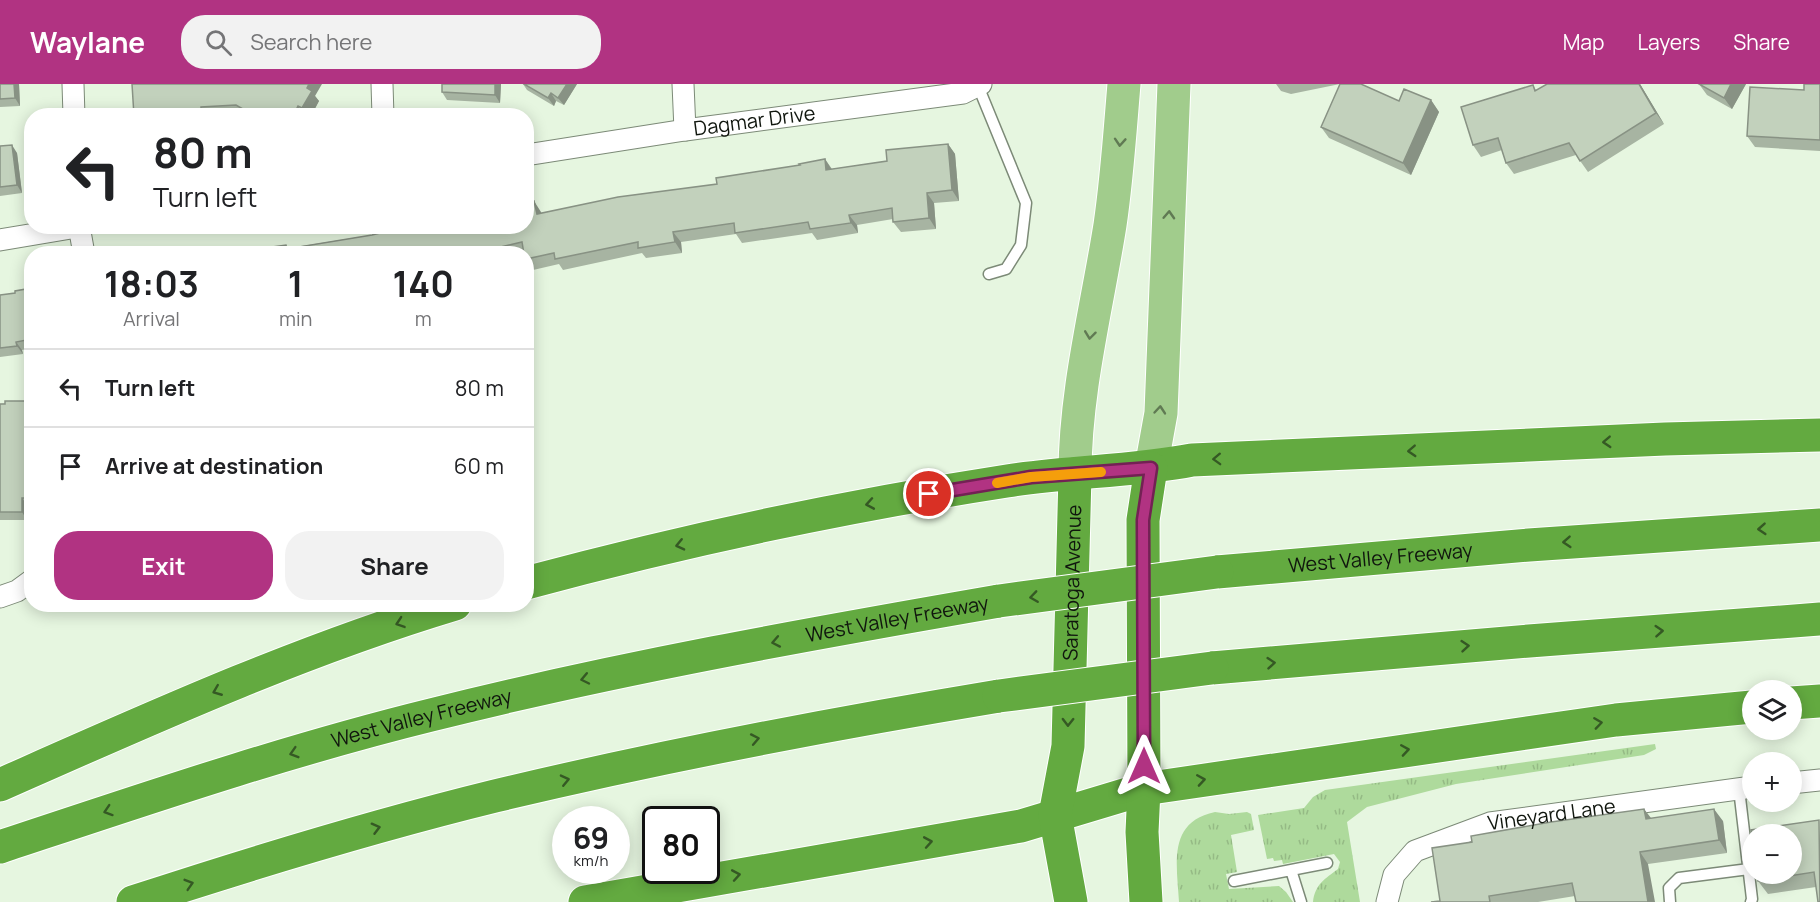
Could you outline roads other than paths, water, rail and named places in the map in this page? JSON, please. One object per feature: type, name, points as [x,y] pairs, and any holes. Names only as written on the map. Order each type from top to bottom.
[{"type":"highway","points":[[534,581],[758,526],[850,507],[1031,477],[1151,468],[1197,460],[1820,435]]},
{"type":"highway","points":[[1146,902],[1142,832],[1144,789],[1143,520],[1151,468]]},
{"type":"highway","name":"Saratoga Avenue","points":[[1071,902],[1056,814],[1068,747],[1076,474]]},
{"type":"highway","name":"West Valley Freeway","points":[[0,847],[224,774],[429,715],[659,663],[999,601],[1217,572],[1518,546],[1820,525]]},
{"type":"highway","points":[[0,785],[214,693],[329,648],[432,612]]},
{"type":"highway","points":[[133,902],[347,836],[494,796],[731,743],[999,696],[1212,668],[1529,640],[1820,619]]},
{"type":"highway","points":[[1802,703],[1820,701]]},
{"type":"highway","points":[[585,902],[1022,826],[1144,789],[1616,720],[1742,708]]},
{"type":"main road","name":"Saratoga Avenue","points":[[1076,474],[1075,450],[1091,325],[1118,170],[1125,84]]},
{"type":"main road","points":[[1151,468],[1161,412],[1174,84]]},
{"type":"street","points":[[73,84],[74,108]]},
{"type":"street","points":[[382,84],[383,108]]},
{"type":"street","points":[[683,84],[685,130]]},
{"type":"street","name":"Dagmar Drive","points":[[534,154],[685,130],[963,93],[979,85]]},
{"type":"street","points":[[0,240],[37,234]]},
{"type":"street","points":[[0,597],[24,586]]},
{"type":"street","points":[[1802,782],[1820,780]]},
{"type":"street","name":"Vineyard Lane","points":[[1387,902],[1394,875],[1415,850],[1490,823],[1742,788]]},
{"type":"lane","points":[[979,85],[1026,203],[1021,245],[1006,269],[988,274]]},
{"type":"lane","points":[[1234,881],[1327,863]]},
{"type":"lane","points":[[1292,870],[1301,902]]},
{"type":"lane","points":[[1670,902],[1669,888],[1679,878],[1742,870]]},
{"type":"lane","points":[[1750,884],[1751,902]]}]
